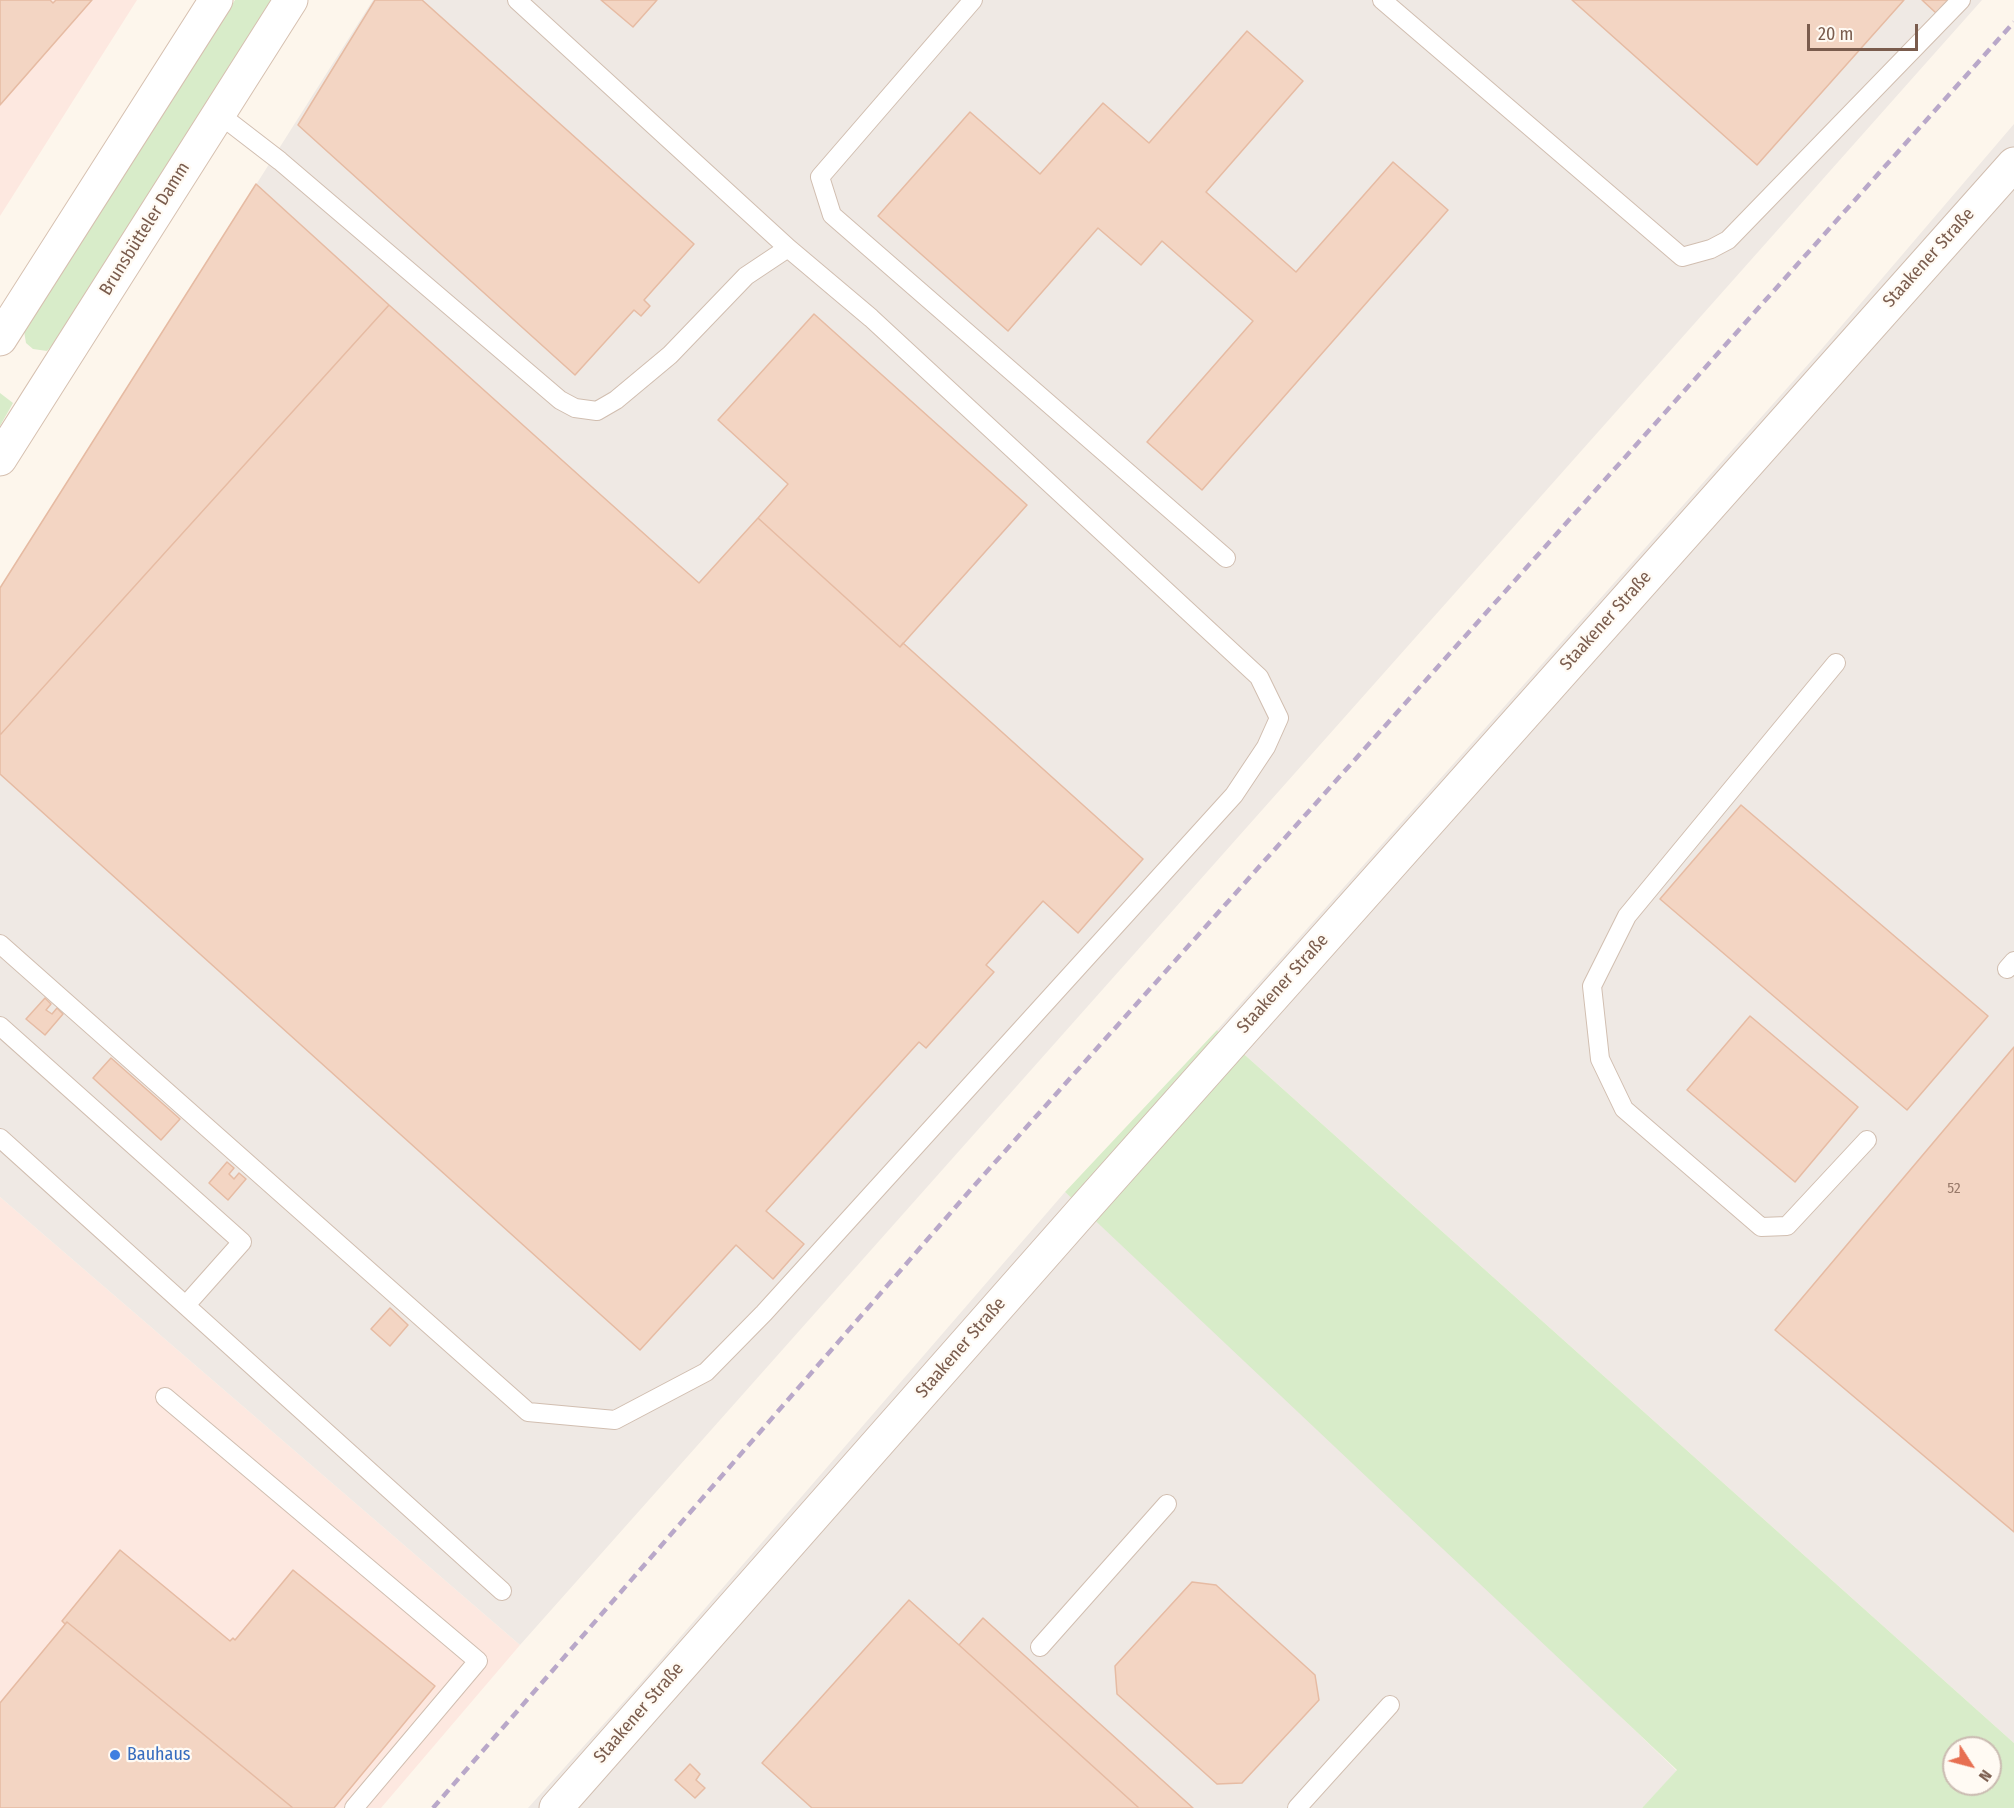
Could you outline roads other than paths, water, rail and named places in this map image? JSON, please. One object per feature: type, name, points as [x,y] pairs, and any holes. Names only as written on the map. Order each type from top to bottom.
[{"type":"street","points":[[0,339],[216,0]]},
{"type":"street","name":"Brunsbütteler Damm","points":[[0,459],[291,0]]},
{"type":"street","name":"Staakener Straße","points":[[566,1804],[1107,1182],[2014,164]]},
{"type":"lane","points":[[0,944],[528,1412],[615,1420],[706,1372],[772,1304],[1234,795],[1266,747],[1280,718],[1259,677],[871,318],[788,248],[517,0]]},
{"type":"lane","points":[[974,0],[820,177],[832,215],[1226,558]]},
{"type":"lane","points":[[1382,0],[1682,258],[1711,249],[1728,240],[1961,0]]},
{"type":"lane","points":[[219,114],[280,161],[560,400],[575,408],[597,411],[616,400],[670,355],[746,276],[788,248]]},
{"type":"lane","points":[[1836,663],[1627,916],[1592,986],[1600,1059],[1624,1109],[1761,1227],[1787,1226],[1867,1140]]},
{"type":"lane","points":[[0,1026],[242,1242],[186,1305]]},
{"type":"lane","points":[[0,1138],[502,1591]]},
{"type":"lane","points":[[165,1397],[478,1660],[354,1808]]},
{"type":"lane","points":[[1040,1647],[1167,1504]]},
{"type":"lane","points":[[1297,1808],[1390,1705]]},
{"type":"railway","points":[[433,1808],[973,1187],[2014,22]]},
{"type":"place","name":"Bauhaus","points":[[115,1755]]}]
